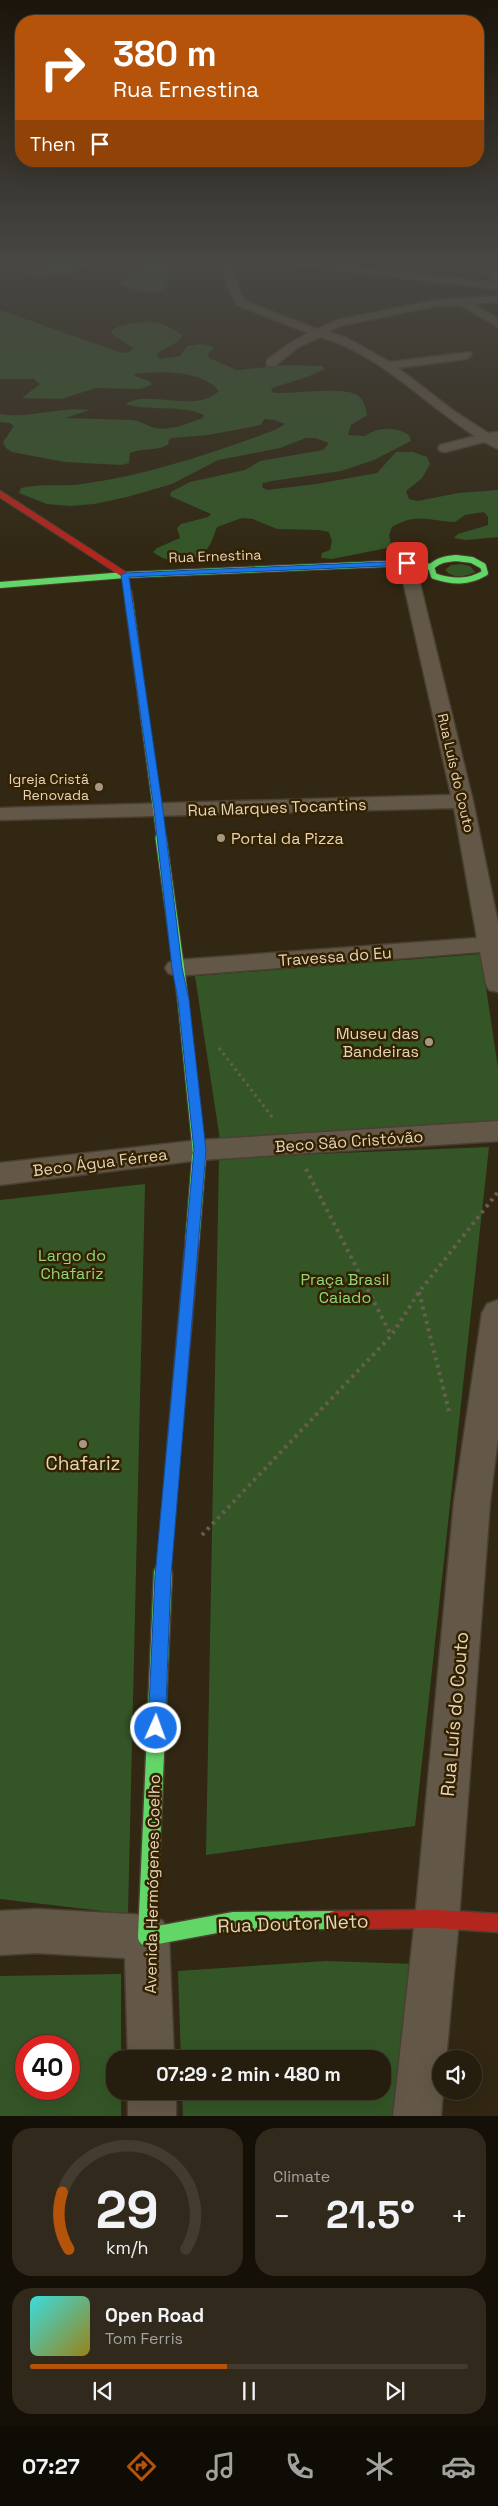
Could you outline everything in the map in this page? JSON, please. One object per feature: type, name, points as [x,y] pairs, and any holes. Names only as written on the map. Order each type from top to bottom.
[{"type":"street","points":[[271,363],[277,359]]},
{"type":"street","points":[[375,359],[388,366],[448,414],[498,445]]},
{"type":"street","points":[[388,366],[439,359]]},
{"type":"street","points":[[445,448],[498,434]]},
{"type":"street","points":[[0,494],[125,575]]},
{"type":"street","points":[[463,581],[478,578],[485,573],[487,564],[456,558],[440,559],[431,567],[434,576],[480,586]]},
{"type":"street","name":"Rua Ernestina","points":[[0,585],[125,575],[407,563],[431,567]]},
{"type":"street","name":"Rua Luís do Couto","points":[[407,563],[463,801],[492,944],[498,984]]},
{"type":"street","name":"Avenida Hermógenes Coelho","points":[[125,575],[158,810],[177,968],[183,1000],[200,1150],[163,1576],[147,1938],[151,2050]]},
{"type":"street","name":"Rua Marques Tocantins","points":[[0,814],[463,801]]},
{"type":"street","name":"Travessa do Eu","points":[[177,968],[492,944]]},
{"type":"street","name":"Beco São Cristóvão","points":[[200,1150],[498,1131]]},
{"type":"street","name":"Beco Água Férrea","points":[[0,1174],[200,1150]]},
{"type":"street","name":"Rua Luís do Couto","points":[[418,2116],[437,1919],[472,1502],[498,1313]]},
{"type":"street","name":"Rua Doutor Neto","points":[[0,1933],[38,1931],[147,1938],[233,1921],[437,1919],[498,1923]]},
{"type":"street","points":[[152,2100],[152,2116]]},
{"type":"path","points":[[218,1046],[294,1145],[391,1336]]},
{"type":"path","points":[[163,1576],[391,1336],[419,1292],[498,1192]]},
{"type":"path","points":[[419,1292],[450,1416]]},
{"type":"green space","points":[[0,359],[211,359],[237,370],[287,365],[322,366],[325,369],[272,388],[271,390],[274,393],[350,392],[361,399],[367,415],[351,425],[348,435],[365,436],[381,429],[392,429],[409,435],[411,441],[374,460],[341,471],[272,481],[263,483],[262,487],[267,490],[316,484],[377,473],[396,452],[413,452],[427,457],[430,464],[422,478],[406,491],[409,499],[418,501],[458,493],[498,490],[498,537],[466,540],[454,538],[458,534],[488,525],[488,517],[484,512],[465,515],[455,522],[423,518],[401,522],[392,527],[389,535],[391,544],[387,548],[332,559],[321,558],[322,553],[330,550],[332,541],[329,532],[277,529],[253,519],[242,518],[217,527],[209,547],[195,558],[181,561],[166,559],[153,552],[157,548],[180,538],[177,528],[181,524],[208,517],[211,514],[170,496],[171,492],[190,482],[245,470],[260,461],[323,450],[329,443],[315,438],[306,438],[280,448],[218,460],[172,484],[127,497],[94,504],[70,506],[47,504],[19,493],[21,488],[82,484],[156,469],[228,447],[275,430],[285,424],[275,420],[264,419],[261,425],[208,435],[171,438],[168,441],[169,444],[164,446],[130,453],[129,463],[121,465],[65,462],[12,452],[6,448],[3,442],[14,426],[10,423],[0,422],[0,414],[22,415],[78,409],[90,410],[65,418],[132,420],[161,429],[180,426],[203,418],[204,415],[185,410],[145,408],[126,404],[135,400],[147,399],[198,401],[209,398],[219,391],[215,386],[206,381],[187,374],[153,372],[134,374],[151,382],[151,385],[140,389],[96,388],[61,399],[22,398],[40,384],[34,379],[0,379]]},
{"type":"green space","points":[[461,564],[470,566],[475,572],[455,576],[445,570],[451,565]]},
{"type":"green space","points":[[481,954],[498,1068],[498,1122],[220,1140],[195,976]]},
{"type":"green space","name":"Praça Brasil Caiado","points":[[489,1147],[415,1826],[206,1855],[219,1158]]},
{"type":"green space","name":"Largo do Chafariz","points":[[145,1184],[128,1914],[0,1899],[0,1200]]},
{"type":"green space","points":[[326,1961],[415,1964],[392,2116],[183,2116],[182,2100],[391,2100],[391,2050],[181,2050],[178,1971]]},
{"type":"green space","points":[[121,1974],[121,2050],[106,2050],[106,2100],[121,2100],[121,2116],[0,2116],[0,1976]]},
{"type":"traffic: fast","points":[[456,558],[472,560],[483,566],[485,573],[479,577],[460,581],[434,576],[431,567],[436,562],[456,558]]},
{"type":"traffic: fast","points":[[0,585],[125,575],[407,563],[431,567]]},
{"type":"traffic: fast","points":[[129,601],[183,1000],[200,1150],[192,1244]]},
{"type":"traffic: fast","points":[[175,1435],[163,1576],[147,1937],[233,1921],[335,1920]]},
{"type":"traffic: jam","points":[[0,494],[125,575],[129,601]]},
{"type":"traffic: jam","points":[[175,1435],[192,1244]]},
{"type":"traffic: jam","points":[[335,1920],[437,1919],[498,1923]]},
{"type":"place","name":"Igreja Cristã Renovada","points":[[99,787]]},
{"type":"place","name":"Portal da Pizza","points":[[221,838]]},
{"type":"place","name":"Museu das Bandeiras","points":[[429,1042]]},
{"type":"place","name":"Chafariz","points":[[83,1444]]},
{"type":"route","points":[[156,1728],[163,1576],[200,1150],[183,1000],[177,968],[158,810],[125,575],[407,563]]}]
